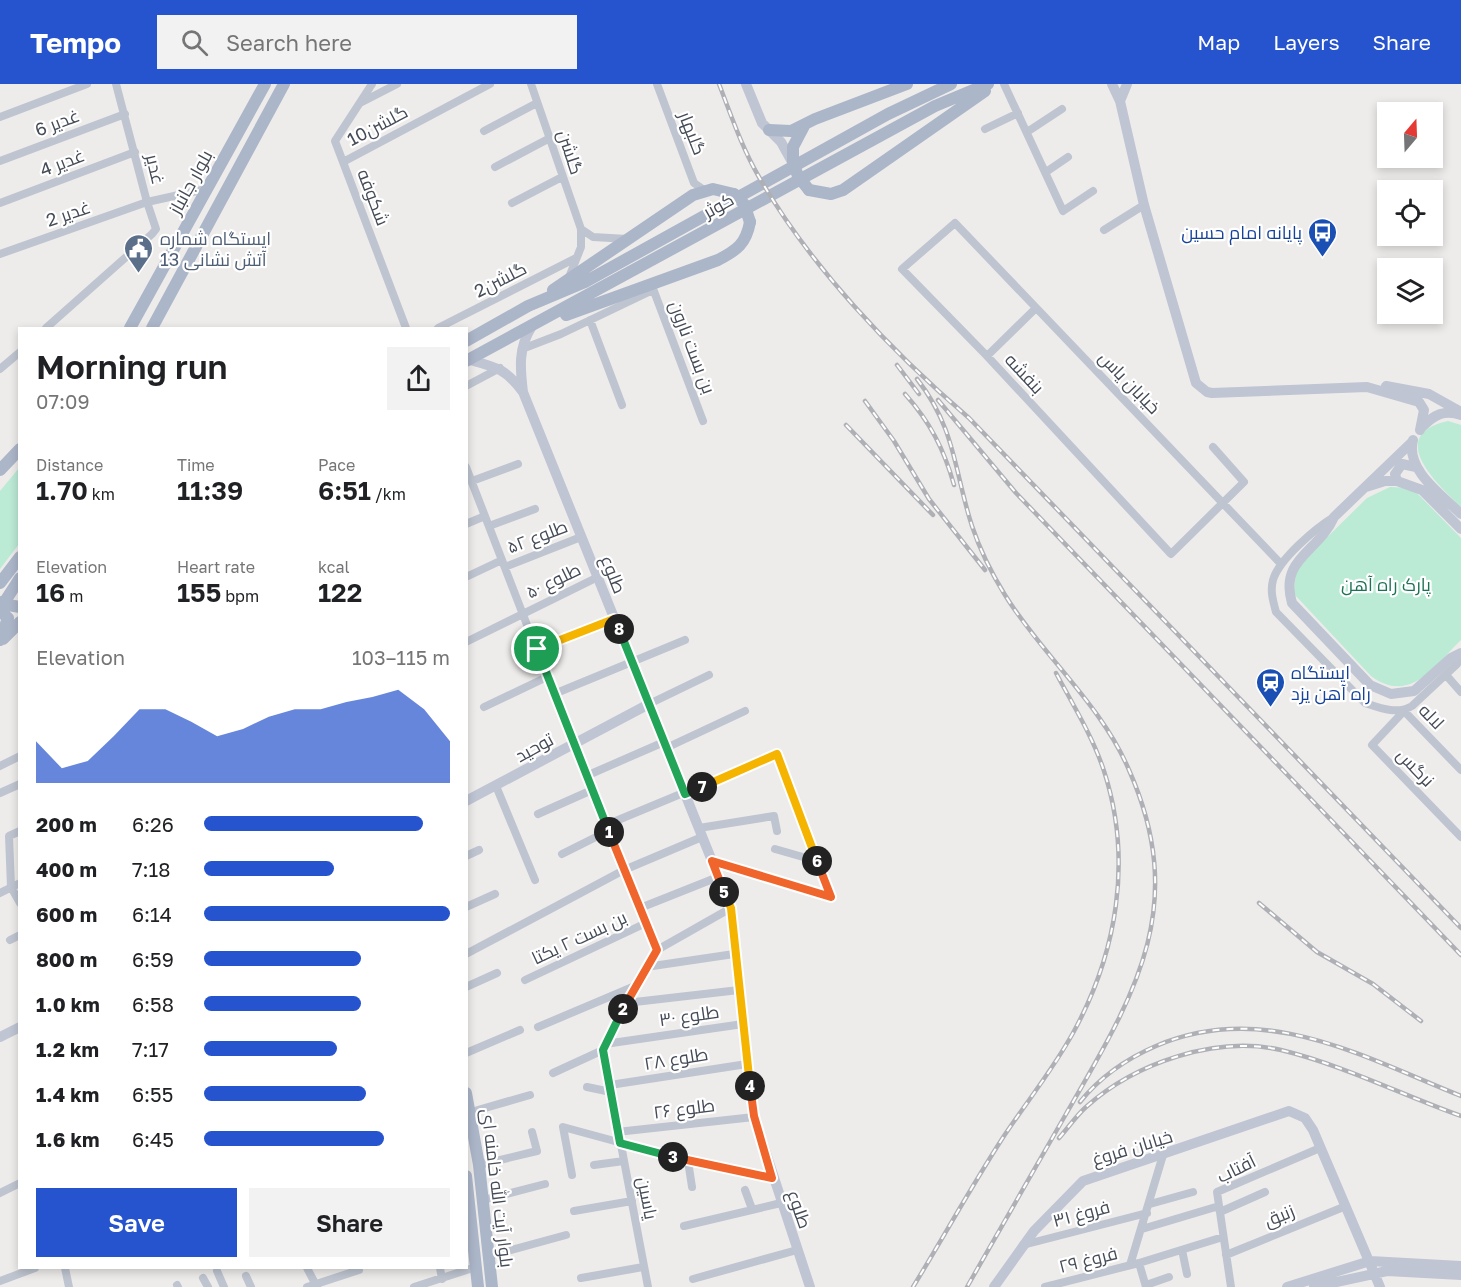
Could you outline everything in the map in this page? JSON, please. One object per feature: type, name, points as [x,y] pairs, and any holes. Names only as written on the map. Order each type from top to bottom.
[{"type":"main road","name":"بلوار جانباز","points":[[131,327],[265,84]]},
{"type":"main road","name":"بلوار جانباز","points":[[153,327],[284,84]]},
{"type":"main road","points":[[769,130],[791,131],[907,84]]},
{"type":"main road","name":"کوثر","points":[[468,340],[528,306],[585,282],[888,114],[951,84]]},
{"type":"main road","name":"کوثر","points":[[468,360],[935,106],[988,84]]},
{"type":"main road","points":[[805,125],[796,139],[792,161],[798,176],[808,190],[831,194],[843,190],[994,84]]},
{"type":"main road","points":[[528,306],[704,190],[724,190],[734,194],[744,204],[750,222],[747,239],[738,249],[653,288],[534,325]]},
{"type":"main road","points":[[0,470],[18,451]]},
{"type":"main road","points":[[0,583],[18,560]]},
{"type":"main road","points":[[0,641],[8,621],[5,608],[18,582]]},
{"type":"main road","points":[[0,641],[18,624]]},
{"type":"main road","name":"بلوار آیت الله خامنه ای","points":[[468,1101],[479,1165],[492,1287]]},
{"type":"main road","name":"بلوار آیت الله خامنه ای","points":[[468,1194],[478,1287]]},
{"type":"street","points":[[0,117],[70,87],[87,84]]},
{"type":"street","name":"غدیر","points":[[116,84],[147,202],[206,189]]},
{"type":"street","name":"شکوفه","points":[[372,84],[335,141],[406,327]]},
{"type":"street","points":[[359,103],[397,84]]},
{"type":"street","name":"گلشن10","points":[[343,162],[490,84]]},
{"type":"street","name":"گلشن","points":[[531,84],[581,229]]},
{"type":"street","name":"گلبهار","points":[[657,84],[694,183],[704,190]]},
{"type":"street","points":[[746,84],[762,123],[781,142],[792,161]]},
{"type":"street","points":[[1004,84],[1063,211],[1093,191]]},
{"type":"street","points":[[1112,84],[1120,101],[1144,206],[1196,383],[1201,388],[1212,393],[1386,386],[1429,394],[1461,414]]},
{"type":"street","points":[[1120,101],[1127,84]]},
{"type":"street","points":[[484,131],[537,103]]},
{"type":"street","points":[[1027,132],[1062,109]]},
{"type":"street","points":[[985,129],[1018,113]]},
{"type":"street","name":"غدیر 6","points":[[0,161],[125,114]]},
{"type":"street","points":[[495,167],[550,138]]},
{"type":"street","name":"غدیر 4","points":[[0,203],[135,152]]},
{"type":"street","points":[[1046,172],[1068,157]]},
{"type":"street","points":[[512,203],[562,177]]},
{"type":"street","points":[[47,327],[156,229],[147,202]]},
{"type":"street","name":"غدیر 2","points":[[0,254],[147,202]]},
{"type":"street","points":[[1104,230],[1144,206]]},
{"type":"street","name":"خیابان یاس","points":[[955,223],[1281,564]]},
{"type":"street","name":"بنفشه","points":[[955,223],[902,269],[987,356],[1171,554],[1223,503]]},
{"type":"street","points":[[581,229],[593,237],[628,239]]},
{"type":"street","points":[[568,280],[581,247],[581,229]]},
{"type":"street","name":"گلشن2","points":[[440,327],[576,258]]},
{"type":"street","points":[[522,349],[590,320],[653,288]]},
{"type":"street","name":"بن بست نارون","points":[[653,288],[703,421]]},
{"type":"street","points":[[987,356],[1036,308]]},
{"type":"street","points":[[590,320],[621,405]]},
{"type":"street","points":[[523,392],[519,361],[522,349],[534,325]]},
{"type":"street","points":[[0,369],[18,354]]},
{"type":"street","points":[[468,360],[500,368],[513,377],[523,392]]},
{"type":"street","points":[[468,385],[500,368]]},
{"type":"street","points":[[1367,387],[1419,402],[1424,410],[1419,430]]},
{"type":"street","name":"طلوع","points":[[523,392],[731,908],[734,954],[754,1116],[772,1178],[810,1287]]},
{"type":"street","points":[[1461,414],[1443,413],[1432,417],[1419,430],[1412,442],[1281,564],[1272,582],[1276,612],[1365,703],[1404,711],[1446,675],[1461,655]]},
{"type":"street","points":[[1412,442],[1411,456],[1416,467],[1461,514]]},
{"type":"street","points":[[1213,447],[1245,482],[1223,503]]},
{"type":"street","points":[[0,461],[18,451]]},
{"type":"street","points":[[472,482],[518,464]]},
{"type":"street","points":[[1397,481],[1396,471],[1402,464],[1416,467]]},
{"type":"street","points":[[468,472],[573,744],[657,950]]},
{"type":"street","points":[[1361,489],[1385,481],[1397,481],[1422,490],[1461,529]]},
{"type":"street","points":[[489,526],[535,509]]},
{"type":"street","points":[[468,523],[485,516]]},
{"type":"street","points":[[1334,517],[1329,529],[1291,570],[1288,588],[1292,603],[1370,685],[1391,694],[1414,691],[1451,658],[1461,655]]},
{"type":"street","name":"طلوع ۵۲","points":[[468,577],[581,537]]},
{"type":"street","name":"طلوع ۵۰","points":[[468,641],[598,577]]},
{"type":"street","points":[[537,649],[614,619]]},
{"type":"street","points":[[554,694],[685,640]]},
{"type":"street","points":[[649,704],[709,675]]},
{"type":"street","points":[[1446,675],[1461,692]]},
{"type":"street","points":[[484,707],[547,676]]},
{"type":"street","name":"توحید","points":[[468,800],[649,704]]},
{"type":"street","points":[[586,776],[745,711]]},
{"type":"street","name":"نرگس","points":[[1404,711],[1372,745],[1461,837]]},
{"type":"street","name":"لاله","points":[[1404,711],[1461,770]]},
{"type":"street","points":[[562,854],[607,828],[777,754],[831,897],[712,861]]},
{"type":"street","points":[[0,766],[18,757]]},
{"type":"street","points":[[0,793],[18,784]]},
{"type":"street","points":[[496,786],[535,880]]},
{"type":"street","points":[[538,814],[592,790]]},
{"type":"street","points":[[468,953],[700,832],[774,816],[777,831]]},
{"type":"street","points":[[18,832],[9,836],[11,887],[18,899]]},
{"type":"street","points":[[775,849],[817,861]]},
{"type":"street","points":[[468,855],[479,850]]},
{"type":"street","points":[[640,908],[718,877]]},
{"type":"street","points":[[0,893],[18,884]]},
{"type":"street","points":[[468,906],[495,894]]},
{"type":"street","points":[[604,1047],[635,986],[657,950],[731,908]]},
{"type":"street","name":"بن بست ۲ یکتا","points":[[525,980],[646,923]]},
{"type":"street","points":[[10,940],[18,937]]},
{"type":"street","points":[[646,967],[734,954]]},
{"type":"street","points":[[468,986],[498,973]]},
{"type":"street","points":[[538,1027],[635,986]]},
{"type":"street","points":[[626,1003],[739,990]]},
{"type":"street","name":"طلوع ۳۰","points":[[553,1073],[604,1047],[743,1024]]},
{"type":"street","points":[[0,1037],[18,1028]]},
{"type":"street","points":[[468,1052],[520,1030]]},
{"type":"street","name":"یاسین","points":[[604,1047],[648,1287]]},
{"type":"street","name":"طلوع ۲۸","points":[[610,1088],[747,1064]]},
{"type":"street","points":[[587,1087],[610,1088]]},
{"type":"street","points":[[471,1112],[530,1095]]},
{"type":"street","name":"خیابان فروغ","points":[[994,1287],[1023,1245],[1049,1214],[1083,1181],[1094,1175],[1163,1155],[1289,1111],[1305,1118],[1320,1148]]},
{"type":"street","name":"طلوع ۲۶","points":[[618,1132],[754,1116]]},
{"type":"street","points":[[572,1175],[563,1127],[688,1161],[772,1178]]},
{"type":"street","points":[[479,1165],[537,1150],[532,1132]]},
{"type":"street","points":[[1320,1148],[1380,1287]]},
{"type":"street","name":"آفتاب","points":[[1231,1287],[1217,1192],[1320,1148]]},
{"type":"street","points":[[1163,1155],[1142,1229],[1135,1264],[1146,1286],[1169,1277]]},
{"type":"street","points":[[594,1165],[624,1161]]},
{"type":"street","points":[[688,1161],[692,1187]]},
{"type":"street","points":[[0,1193],[18,1184]]},
{"type":"street","points":[[483,1200],[545,1184]]},
{"type":"street","points":[[746,1190],[752,1209]]},
{"type":"street","name":"فروغ ۳۱","points":[[1023,1245],[1149,1209],[1193,1192]]},
{"type":"street","points":[[1142,1229],[1220,1209],[1265,1192]]},
{"type":"street","points":[[574,1211],[632,1201]]},
{"type":"street","points":[[684,1226],[781,1203]]},
{"type":"street","name":"زنبق","points":[[1226,1255],[1346,1206]]},
{"type":"street","points":[[489,1256],[566,1235]]},
{"type":"street","name":"فروغ ۲۹","points":[[1045,1287],[1135,1264],[1223,1237]]},
{"type":"street","points":[[693,1279],[797,1250]]},
{"type":"street","points":[[1182,1250],[1187,1274]]},
{"type":"street","points":[[1287,1287],[1372,1267],[1461,1266]]},
{"type":"street","points":[[414,1287],[476,1267]]},
{"type":"street","points":[[581,1278],[643,1267]]},
{"type":"street","points":[[1314,1287],[1372,1267],[1461,1275]]},
{"type":"street","points":[[0,1281],[32,1269]]},
{"type":"street","points":[[65,1269],[69,1287]]},
{"type":"street","points":[[309,1269],[313,1286],[359,1270]]},
{"type":"street","points":[[440,1269],[442,1279]]},
{"type":"street","points":[[217,1271],[224,1287]]},
{"type":"street","points":[[246,1276],[251,1287]]},
{"type":"street","points":[[1089,1276],[1092,1287]]},
{"type":"street","points":[[203,1278],[208,1287]]},
{"type":"green space","points":[[1448,421],[1461,425],[1461,507],[1429,473],[1418,448],[1420,437],[1429,428]]},
{"type":"green space","points":[[18,469],[18,545],[0,569],[0,491]]},
{"type":"green space","name":"پارک راه آهن","points":[[1390,487],[1412,488],[1461,538],[1461,640],[1420,679],[1398,686],[1385,684],[1371,676],[1294,594],[1296,570],[1304,560],[1367,498]]},
{"type":"railway","points":[[719,84],[742,143],[779,210],[802,243],[854,306],[910,365],[969,418],[1461,928]]},
{"type":"railway","points":[[897,365],[919,394]]},
{"type":"railway","points":[[917,379],[940,415],[972,526],[995,579],[1020,617],[1103,723],[1129,770],[1147,820],[1154,865],[1154,908],[1146,950],[1132,990],[1091,1071],[967,1287]]},
{"type":"railway","points":[[905,394],[935,436],[954,485]]},
{"type":"railway","points":[[938,400],[1016,493],[1461,955]]},
{"type":"railway","points":[[865,401],[894,441],[929,499],[985,570]]},
{"type":"railway","points":[[846,425],[933,515]]},
{"type":"railway","points":[[913,1287],[991,1157],[1073,1033],[1088,1002],[1110,938],[1119,872],[1118,838],[1113,805],[1104,771],[1094,746],[1056,673]]},
{"type":"railway","points":[[1259,903],[1317,952],[1373,984],[1421,1021]]},
{"type":"railway","points":[[1080,1102],[1105,1076],[1125,1062],[1156,1046],[1196,1033],[1235,1029],[1274,1031],[1312,1039],[1349,1050],[1461,1096]]},
{"type":"railway","points":[[1059,1138],[1086,1107],[1128,1077],[1178,1056],[1230,1046],[1256,1046],[1304,1056],[1461,1116]]},
{"type":"place","name":"پایانه امام حسین","points":[[1323,258]]},
{"type":"place","name":"ایستگاه شماره 13 آتش نشانی","points":[[139,274]]},
{"type":"place","name":"ایستگاه راه آهن یزد","points":[[1270,708]]},
{"type":"route","points":[[614,619],[685,794],[777,754],[831,897],[712,861],[731,908],[734,954],[754,1116],[772,1178],[709,1166],[620,1143],[603,1050],[604,1044],[657,950],[537,649],[614,619]]}]
